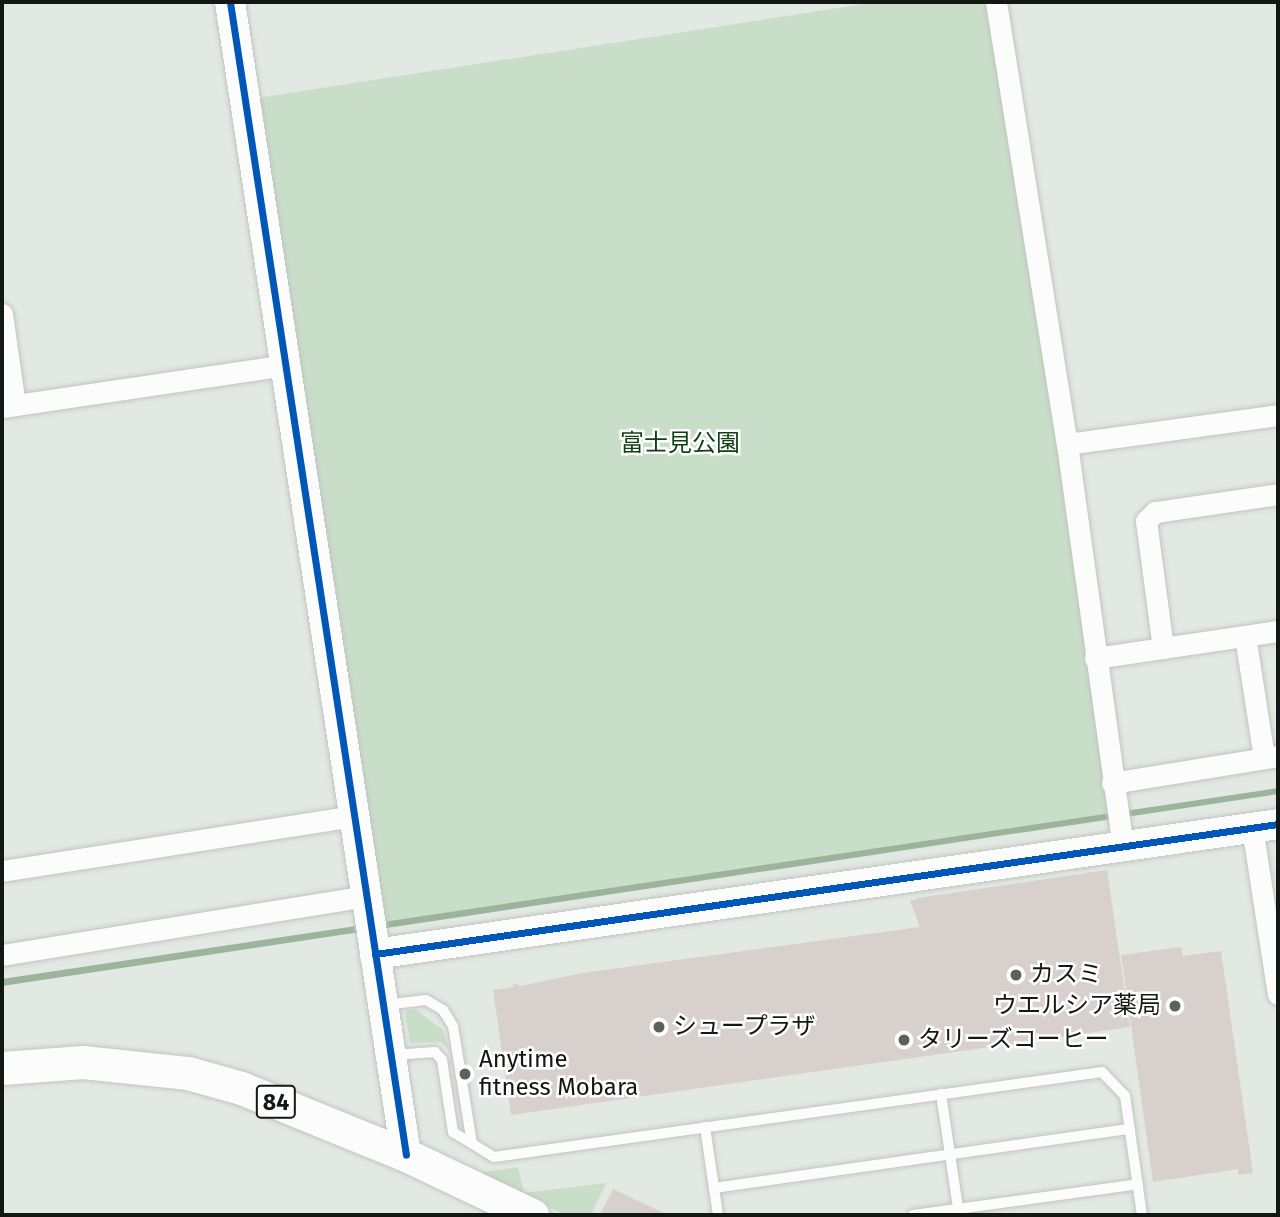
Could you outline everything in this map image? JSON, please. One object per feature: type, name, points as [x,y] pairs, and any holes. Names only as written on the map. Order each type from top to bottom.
[{"type":"main road","name":"84","points":[[2,1068],[83,1062],[178,1071],[241,1088],[406,1155],[531,1215]]},
{"type":"street","points":[[230,2],[406,1155]]},
{"type":"street","points":[[996,2],[1067,444],[1112,783],[1123,846]]},
{"type":"street","points":[[2,314],[8,406],[285,365]]},
{"type":"street","points":[[1067,444],[1278,415]]},
{"type":"street","points":[[1163,648],[1146,521],[1155,512],[1278,494]]},
{"type":"street","points":[[1095,658],[1278,631]]},
{"type":"street","points":[[1112,783],[1271,757],[1245,636]]},
{"type":"street","points":[[2,871],[355,816]]},
{"type":"street","points":[[376,954],[1265,825],[1278,994]]},
{"type":"street","points":[[2,955],[367,896]]},
{"type":"lane","points":[[383,1006],[426,1000],[443,1010],[453,1026],[471,1143]]},
{"type":"lane","points":[[391,1055],[435,1052],[442,1060],[453,1132],[494,1157],[1102,1072],[1125,1096],[1142,1215]]},
{"type":"lane","points":[[941,1094],[959,1212]]},
{"type":"lane","points":[[705,1127],[718,1215]]},
{"type":"lane","points":[[714,1188],[1130,1129]]},
{"type":"lane","points":[[913,1215],[959,1212],[1138,1184]]},
{"type":"green space","name":"富士見公園","points":[[877,2],[996,2],[1118,813],[371,924],[244,100]]},
{"type":"green space","points":[[415,1009],[443,1030],[450,1052],[442,1042],[410,1043],[405,1011]]},
{"type":"green space","points":[[518,1167],[524,1193],[606,1183],[591,1215],[565,1215],[477,1173]]},
{"type":"shaded area","points":[[1278,788],[1278,794],[2,986],[2,979]]},
{"type":"building","points":[[1107,870],[1130,1027],[511,1115],[493,990],[513,987],[513,983],[521,986],[582,973],[920,927],[910,901],[918,898]]},
{"type":"building","points":[[1181,947],[1183,956],[1221,951],[1253,1173],[1238,1175],[1238,1169],[1153,1182],[1121,955]]},
{"type":"building","points":[[613,1189],[668,1215],[600,1215]]},
{"type":"cycle path","points":[[230,2],[406,1155]]},
{"type":"cycle path","points":[[375,954],[1278,824]]},
{"type":"place","name":"カスミ","points":[[1016,975]]},
{"type":"place","name":"ウエルシア薬局","points":[[1175,1006]]},
{"type":"place","name":"シュープラザ","points":[[659,1027]]},
{"type":"place","name":"タリーズコーヒー","points":[[904,1040]]},
{"type":"place","name":"Anytime fitness Mobara","points":[[465,1074]]}]
